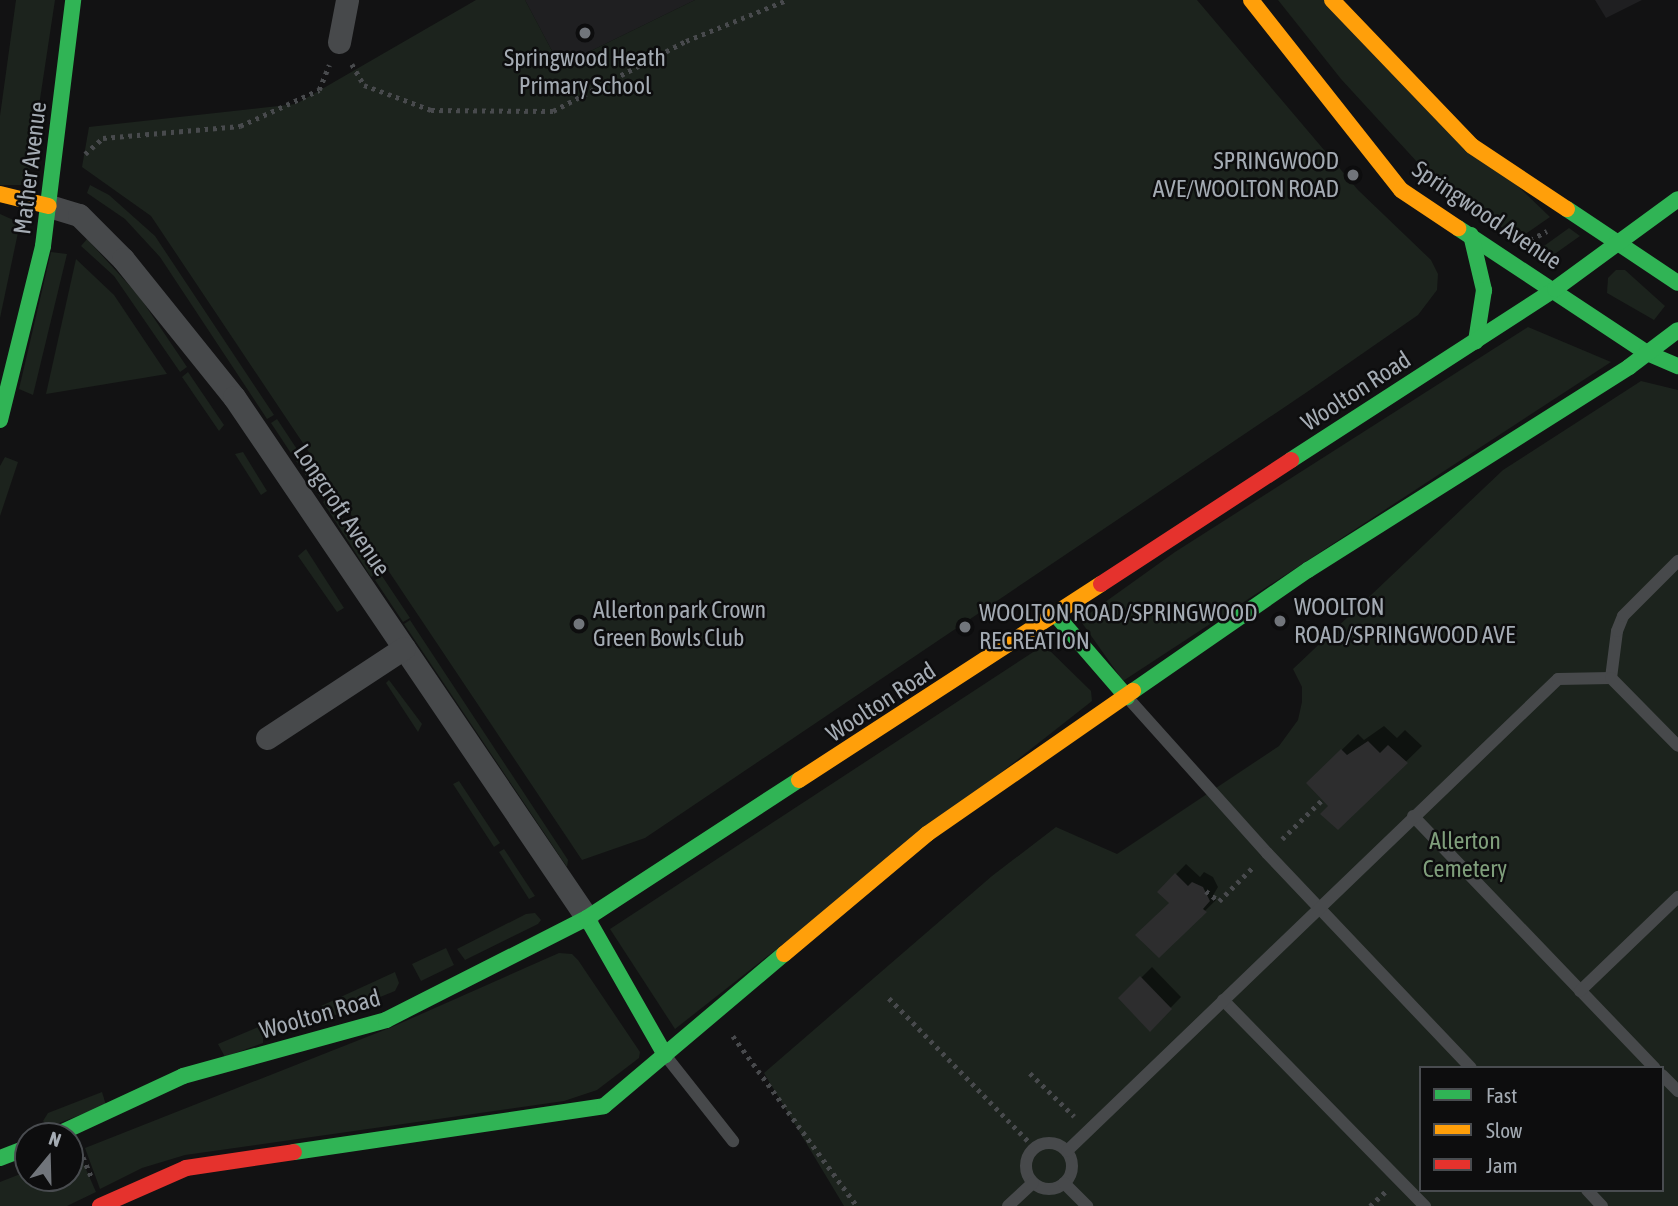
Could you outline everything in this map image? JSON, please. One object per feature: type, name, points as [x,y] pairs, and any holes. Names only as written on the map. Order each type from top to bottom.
[{"type":"main road","name":"Mather Avenue","points":[[0,420],[43,246],[73,0]]},
{"type":"main road","name":"Springwood Avenue","points":[[1251,0],[1401,190],[1555,289],[1647,353],[1678,366]]},
{"type":"main road","name":"Springwood Avenue","points":[[1332,0],[1472,146],[1678,283]]},
{"type":"main road","name":"Longcroft Avenue","points":[[0,194],[49,206]]},
{"type":"main road","name":"Woolton Road","points":[[84,1123],[183,1076],[386,1020],[587,918],[1555,289],[1678,199]]},
{"type":"main road","points":[[1471,235],[1484,290],[1476,341]]},
{"type":"main road","points":[[102,1205],[186,1168],[604,1106],[927,835],[1308,570],[1647,353],[1678,330]]},
{"type":"main road","points":[[1055,614],[1127,696]]},
{"type":"main road","points":[[587,918],[665,1055]]},
{"type":"street","points":[[339,42],[347,0]]},
{"type":"street","name":"Longcroft Avenue","points":[[49,206],[79,215],[123,259],[234,397],[587,918]]},
{"type":"street","points":[[267,738],[404,648]]},
{"type":"lane","points":[[1611,678],[1617,632],[1623,616],[1678,561]]},
{"type":"lane","points":[[1067,1151],[1558,679],[1611,678],[1678,746]]},
{"type":"lane","points":[[1127,696],[1267,853],[1469,1066]]},
{"type":"lane","points":[[1413,816],[1653,1066]]},
{"type":"lane","points":[[1580,991],[1678,897]]},
{"type":"lane","points":[[1223,1000],[1425,1206]]},
{"type":"lane","points":[[665,1055],[733,1140]]},
{"type":"lane","points":[[1664,1077],[1678,1091]]},
{"type":"lane","points":[[1049,1142],[1067,1151],[1072,1166],[1065,1182],[1049,1189],[1033,1182],[1026,1166],[1034,1147],[1049,1142]]},
{"type":"lane","points":[[1008,1206],[1033,1182]]},
{"type":"lane","points":[[1065,1182],[1087,1206]]},
{"type":"lane","points":[[1589,1192],[1602,1206]]},
{"type":"path","points":[[339,42],[364,85],[431,110],[553,111],[686,41],[787,0]]},
{"type":"path","points":[[81,157],[103,138],[240,126],[319,90],[339,42]]},
{"type":"path","points":[[1206,891],[1219,901],[1322,800]]},
{"type":"path","points":[[890,998],[1034,1147]]},
{"type":"path","points":[[714,1014],[764,1073],[858,1206]]},
{"type":"path","points":[[1030,1073],[1088,1130]]},
{"type":"path","points":[[84,1156],[102,1205]]},
{"type":"shaded area","name":"Springwood Heath Primary School","points":[[525,0],[695,0],[560,66]]},
{"type":"shaded area","points":[[1595,0],[1642,0],[1606,18]]},
{"type":"green space","points":[[16,0],[55,0],[27,185],[0,185],[0,116]]},
{"type":"green space","points":[[476,0],[525,0],[560,66],[695,0],[1197,0],[1358,190],[1431,260],[1438,274],[1437,290],[1418,315],[1307,392],[645,838],[582,860],[151,216],[82,167],[89,127],[296,104]]},
{"type":"green space","points":[[1278,0],[1324,0],[1550,217],[1518,239],[1429,175],[1341,79]]},
{"type":"green space","points":[[90,185],[109,195],[155,236],[274,415],[267,419],[160,257],[125,219],[87,193]]},
{"type":"green space","points":[[0,214],[20,223],[0,318]]},
{"type":"green space","points":[[1569,228],[1580,236],[1549,258],[1537,251]]},
{"type":"green space","points":[[87,239],[139,296],[187,367],[180,372],[114,276],[81,246]]},
{"type":"green space","points":[[51,252],[67,254],[33,395],[19,389]]},
{"type":"green space","points":[[76,259],[114,295],[167,374],[46,394]]},
{"type":"green space","points":[[1616,270],[1625,270],[1665,306],[1654,320],[1607,293],[1608,278]]},
{"type":"green space","points":[[1528,327],[1611,362],[1123,681],[1080,620],[1175,552]]},
{"type":"green space","points":[[188,372],[224,425],[219,431],[182,377]]},
{"type":"green space","name":"Allerton Cemetery","points":[[1641,381],[1678,390],[1678,1206],[844,1206],[764,1073],[992,876],[1056,827],[1117,854],[1279,746],[1298,720],[1302,702],[1302,687],[1293,669],[1503,470]]},
{"type":"green space","points":[[277,419],[326,493],[320,497],[271,423]]},
{"type":"green space","points":[[243,452],[267,491],[261,495],[235,454]]},
{"type":"green space","points":[[5,457],[18,462],[0,516],[0,466]]},
{"type":"green space","points":[[329,497],[378,572],[371,577],[323,502]]},
{"type":"green space","points":[[306,549],[344,608],[337,612],[298,556]]},
{"type":"green space","points":[[382,576],[410,618],[403,622],[375,580]]},
{"type":"green space","points":[[410,620],[568,860],[567,867],[404,624]]},
{"type":"green space","points":[[1044,645],[1091,691],[1092,701],[675,1029],[610,929]]},
{"type":"green space","points":[[389,680],[422,724],[418,732],[386,683]]},
{"type":"green space","points":[[459,781],[500,843],[494,847],[453,784]]},
{"type":"green space","points":[[504,849],[535,896],[529,899],[499,852]]},
{"type":"green space","points":[[535,913],[541,920],[538,924],[465,960],[457,949],[526,914]]},
{"type":"green space","points":[[446,948],[454,965],[421,981],[412,964]]},
{"type":"green space","points":[[559,953],[572,954],[578,960],[640,1052],[639,1058],[597,1090],[564,1101],[185,1155],[142,1168],[100,1189],[85,1148],[392,1027]]},
{"type":"green space","points":[[395,972],[399,983],[395,991],[333,1016],[321,1006]]},
{"type":"green space","points":[[263,1025],[263,1043],[225,1057],[218,1044]]},
{"type":"green space","points":[[102,1092],[106,1105],[62,1122],[44,1122],[48,1113]]},
{"type":"green space","points":[[84,1165],[96,1192],[67,1206],[0,1206],[0,1182],[14,1176],[14,1192],[84,1192]]},
{"type":"building","points":[[1368,741],[1380,753],[1388,745],[1408,763],[1338,830],[1320,814],[1328,806],[1306,783],[1341,749],[1347,755]]},
{"type":"building","points":[[1175,873],[1188,886],[1192,882],[1203,887],[1210,901],[1203,909],[1207,912],[1159,958],[1135,935],[1169,903],[1157,892]]},
{"type":"building","points":[[1140,976],[1172,1009],[1150,1032],[1118,998]]},
{"type":"traffic: fast","points":[[0,420],[43,246],[73,0]]},
{"type":"traffic: fast","points":[[1291,460],[1555,289],[1678,199]]},
{"type":"traffic: fast","points":[[1567,209],[1678,283]]},
{"type":"traffic: fast","points":[[1458,228],[1647,353],[1678,366]]},
{"type":"traffic: fast","points":[[1471,235],[1484,290],[1476,341]]},
{"type":"traffic: fast","points":[[1133,691],[1308,570],[1629,367],[1678,330]]},
{"type":"traffic: fast","points":[[1055,614],[1127,697]]},
{"type":"traffic: fast","points":[[84,1122],[183,1076],[386,1020],[587,918],[799,780]]},
{"type":"traffic: fast","points":[[587,918],[665,1055]]},
{"type":"traffic: fast","points":[[294,1152],[604,1106],[784,954]]},
{"type":"traffic: fast","points":[[0,1158],[14,1152]]},
{"type":"traffic: slow","points":[[1251,0],[1401,190],[1458,228]]},
{"type":"traffic: slow","points":[[1332,0],[1472,146],[1567,209]]},
{"type":"traffic: slow","points":[[0,194],[49,206]]},
{"type":"traffic: slow","points":[[799,780],[1101,584]]},
{"type":"traffic: slow","points":[[784,954],[927,834],[1133,691]]},
{"type":"traffic: jam","points":[[1101,584],[1291,460]]},
{"type":"traffic: jam","points":[[100,1206],[186,1168],[294,1152]]},
{"type":"place","name":"Springwood Heath Primary School","points":[[585,33]]},
{"type":"place","name":"SPRINGWOOD AVE/WOOLTON ROAD","points":[[1353,175]]},
{"type":"place","name":"WOOLTON ROAD/SPRINGWOOD AVE","points":[[1280,621]]},
{"type":"place","name":"Allerton park Crown Green Bowls Club","points":[[579,624]]},
{"type":"place","name":"WOOLTON ROAD/SPRINGWOOD RECREATION","points":[[965,627]]}]
